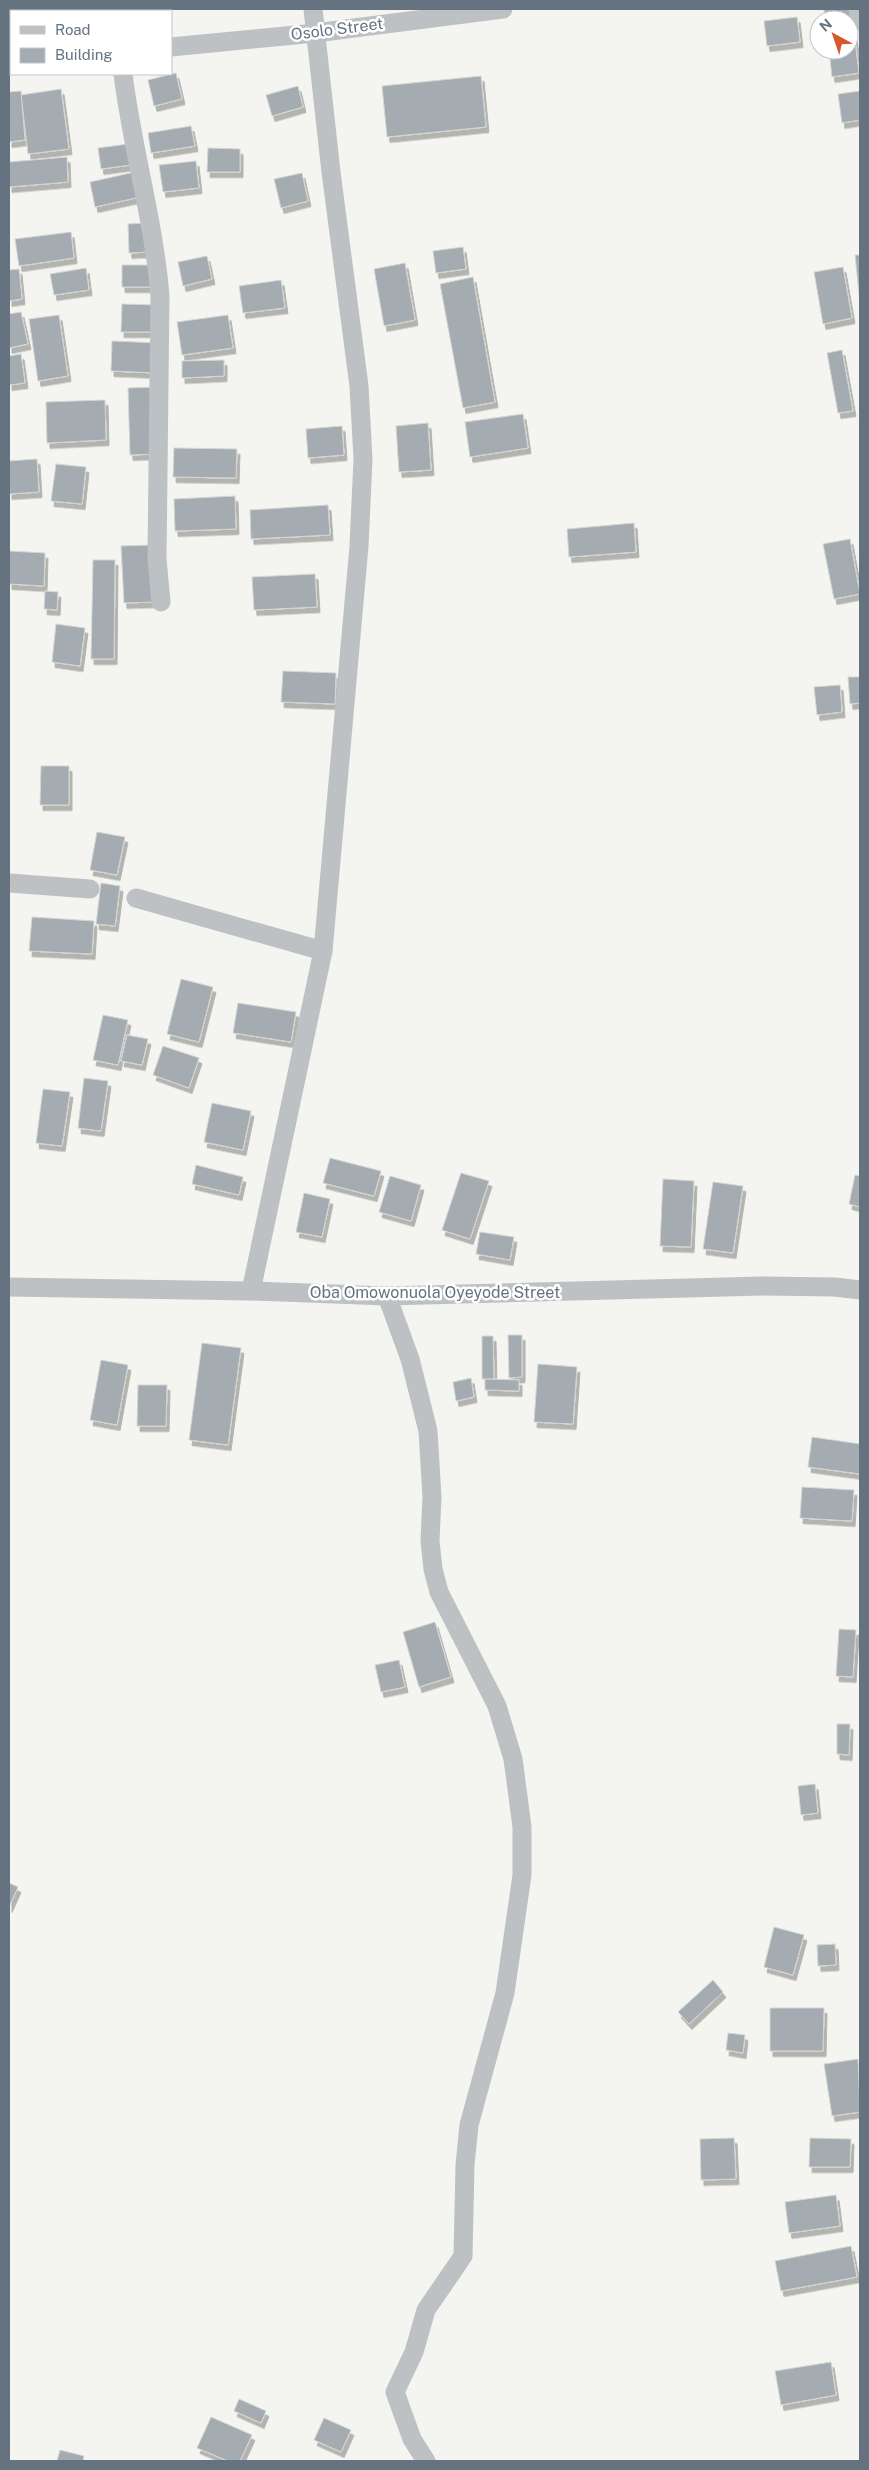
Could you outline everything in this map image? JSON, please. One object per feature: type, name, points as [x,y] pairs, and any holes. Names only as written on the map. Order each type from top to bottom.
[{"type":"street","points":[[251,1291],[323,951],[359,546],[363,459],[360,386],[313,9]]},
{"type":"street","name":"Osolo Street","points":[[172,47],[315,33],[503,9]]},
{"type":"street","points":[[858,9],[860,21]]},
{"type":"street","points":[[123,75],[134,145],[157,254],[160,296],[157,559],[161,602]]},
{"type":"street","points":[[9,883],[90,889]]},
{"type":"street","points":[[136,898],[323,951]]},
{"type":"street","name":"Oba Omowonuola Oyeyode Street","points":[[9,1286],[386,1296],[763,1286],[835,1287],[860,1290]]},
{"type":"street","points":[[386,1296],[410,1359],[428,1431],[432,1497],[430,1541],[432,1569],[439,1592],[497,1706],[513,1759],[522,1828],[522,1875],[505,1993],[469,2125],[465,2166],[463,2256],[426,2310],[414,2352],[395,2392],[412,2439],[426,2461]]},
{"type":"building","points":[[9,9],[19,9],[10,10],[9,25]]},
{"type":"building","points":[[25,9],[61,9],[61,10]]},
{"type":"building","points":[[824,9],[851,10],[824,10]]},
{"type":"building","points":[[797,17],[800,42],[767,46],[764,21]]},
{"type":"building","points":[[830,60],[857,60],[859,73],[832,77]]},
{"type":"building","points":[[176,73],[182,99],[154,106],[148,80]]},
{"type":"building","points":[[481,76],[486,127],[387,137],[382,86]]},
{"type":"building","points":[[298,86],[303,107],[272,116],[266,95]]},
{"type":"building","points":[[61,89],[69,149],[28,154],[21,95]]},
{"type":"building","points":[[21,91],[25,140],[9,142],[9,92]]},
{"type":"building","points":[[860,91],[860,120],[842,123],[838,94]]},
{"type":"building","points":[[191,126],[195,146],[151,153],[148,133]]},
{"type":"building","points":[[128,144],[131,165],[101,169],[98,148]]},
{"type":"building","points":[[208,148],[240,149],[240,172],[207,172]]},
{"type":"building","points":[[67,157],[68,182],[9,187],[9,162]]},
{"type":"building","points":[[196,161],[199,188],[163,192],[159,165]]},
{"type":"building","points":[[135,172],[140,197],[95,207],[90,182]]},
{"type":"building","points":[[302,173],[308,201],[281,208],[274,179]]},
{"type":"building","points":[[147,223],[148,252],[129,253],[128,224]]},
{"type":"building","points":[[71,232],[74,258],[19,266],[15,239]]},
{"type":"building","points":[[463,247],[466,269],[436,273],[433,251]]},
{"type":"building","points":[[855,255],[860,255],[860,303]]},
{"type":"building","points":[[207,256],[212,279],[183,286],[178,262]]},
{"type":"building","points":[[405,263],[415,320],[384,326],[374,269]]},
{"type":"building","points":[[122,265],[155,265],[154,287],[122,287]]},
{"type":"building","points":[[843,267],[852,318],[823,324],[814,272]]},
{"type":"building","points":[[86,268],[89,290],[54,295],[50,274]]},
{"type":"building","points":[[19,269],[22,299],[9,301],[9,270]]},
{"type":"building","points":[[473,277],[495,402],[463,408],[440,284]]},
{"type":"building","points":[[281,280],[285,308],[243,313],[239,286]]},
{"type":"building","points":[[122,304],[157,305],[156,332],[121,332]]},
{"type":"building","points":[[21,312],[28,344],[9,348],[9,314]]},
{"type":"building","points":[[59,315],[68,376],[38,381],[29,319]]},
{"type":"building","points":[[228,315],[233,348],[182,355],[177,322]]},
{"type":"building","points":[[112,341],[159,343],[157,373],[111,371]]},
{"type":"building","points":[[842,350],[853,411],[838,413],[827,353]]},
{"type":"building","points":[[21,354],[25,383],[9,385],[9,356]]},
{"type":"building","points":[[224,360],[224,376],[182,378],[182,361]]},
{"type":"building","points":[[155,387],[157,454],[130,455],[128,388]]},
{"type":"building","points":[[105,400],[106,440],[47,443],[46,402]]},
{"type":"building","points":[[523,414],[528,448],[470,457],[465,422]]},
{"type":"building","points":[[428,423],[431,470],[399,472],[396,426]]},
{"type":"building","points":[[342,426],[344,455],[308,458],[306,429]]},
{"type":"building","points":[[174,448],[237,449],[236,478],[173,477]]},
{"type":"building","points":[[37,459],[39,492],[9,494],[9,461]]},
{"type":"building","points":[[56,464],[86,467],[82,504],[51,501]]},
{"type":"building","points":[[235,496],[236,529],[175,531],[174,499]]},
{"type":"building","points":[[328,505],[330,535],[251,539],[250,510]]},
{"type":"building","points":[[634,523],[636,552],[569,557],[567,529]]},
{"type":"building","points":[[850,539],[860,594],[834,599],[823,544]]},
{"type":"building","points":[[151,545],[154,602],[124,603],[121,546]]},
{"type":"building","points":[[9,551],[45,553],[44,586],[9,584]]},
{"type":"building","points":[[93,560],[115,560],[114,659],[91,659]]},
{"type":"building","points":[[315,574],[317,607],[254,610],[252,577]]},
{"type":"building","points":[[45,591],[58,592],[57,610],[44,609]]},
{"type":"building","points":[[56,624],[85,628],[80,666],[52,662]]},
{"type":"building","points":[[283,671],[336,673],[335,704],[281,702]]},
{"type":"building","points":[[848,677],[860,677],[860,703],[850,704]]},
{"type":"building","points":[[840,685],[842,712],[817,715],[814,687]]},
{"type":"building","points":[[41,766],[69,766],[69,805],[40,805]]},
{"type":"building","points":[[97,832],[125,837],[117,875],[90,870]]},
{"type":"building","points":[[101,883],[120,886],[115,926],[96,924]]},
{"type":"building","points":[[32,917],[94,921],[92,954],[29,951]]},
{"type":"building","points":[[181,979],[213,987],[199,1042],[167,1034]]},
{"type":"building","points":[[238,1003],[296,1012],[291,1042],[233,1033]]},
{"type":"building","points":[[103,1015],[128,1020],[118,1065],[93,1060]]},
{"type":"building","points":[[127,1035],[148,1039],[142,1065],[121,1061]]},
{"type":"building","points":[[163,1046],[199,1058],[189,1088],[153,1075]]},
{"type":"building","points":[[84,1078],[108,1081],[101,1131],[78,1128]]},
{"type":"building","points":[[43,1089],[70,1092],[62,1146],[36,1143]]},
{"type":"building","points":[[212,1103],[251,1111],[243,1150],[204,1142]]},
{"type":"building","points":[[330,1158],[381,1171],[374,1196],[323,1183]]},
{"type":"building","points":[[196,1165],[243,1177],[239,1195],[192,1184]]},
{"type":"building","points":[[461,1173],[489,1181],[470,1239],[442,1230]]},
{"type":"building","points":[[855,1175],[860,1176],[860,1207],[849,1204]]},
{"type":"building","points":[[390,1176],[421,1185],[411,1221],[379,1212]]},
{"type":"building","points":[[663,1179],[694,1181],[691,1247],[660,1246]]},
{"type":"building","points":[[713,1182],[743,1186],[733,1253],[703,1249]]},
{"type":"building","points":[[304,1193],[330,1199],[322,1237],[296,1232]]},
{"type":"building","points":[[480,1232],[514,1237],[510,1260],[476,1254]]},
{"type":"building","points":[[508,1335],[522,1335],[522,1377],[509,1378]]},
{"type":"building","points":[[482,1336],[493,1336],[494,1379],[482,1379]]},
{"type":"building","points":[[202,1343],[241,1348],[228,1445],[189,1440]]},
{"type":"building","points":[[101,1360],[128,1365],[117,1425],[90,1420]]},
{"type":"building","points":[[538,1364],[577,1367],[573,1424],[534,1422]]},
{"type":"building","points":[[471,1378],[474,1397],[456,1401],[453,1382]]},
{"type":"building","points":[[485,1379],[519,1380],[519,1391],[485,1390]]},
{"type":"building","points":[[138,1385],[167,1385],[166,1426],[137,1426]]},
{"type":"building","points":[[812,1437],[860,1444],[860,1474],[808,1467]]},
{"type":"building","points":[[802,1487],[854,1490],[852,1521],[800,1518]]},
{"type":"building","points":[[435,1622],[451,1677],[419,1687],[403,1632]]},
{"type":"building","points":[[839,1629],[856,1630],[853,1677],[836,1676]]},
{"type":"building","points":[[399,1660],[405,1687],[381,1692],[375,1665]]},
{"type":"building","points":[[837,1724],[850,1724],[849,1755],[837,1754]]},
{"type":"building","points":[[815,1784],[818,1813],[801,1815],[798,1786]]},
{"type":"building","points":[[9,1883],[18,1887],[9,1907]]},
{"type":"building","points":[[774,1927],[804,1935],[793,1975],[764,1967]]},
{"type":"building","points":[[835,1944],[836,1965],[818,1966],[817,1945]]},
{"type":"building","points":[[713,1980],[723,1992],[689,2024],[678,2012]]},
{"type":"building","points":[[770,2008],[824,2008],[823,2051],[770,2051]]},
{"type":"building","points":[[728,2033],[745,2035],[743,2053],[726,2050]]},
{"type":"building","points":[[858,2059],[860,2112],[832,2116],[824,2064]]},
{"type":"building","points":[[734,2138],[736,2179],[701,2180],[700,2139]]},
{"type":"building","points":[[810,2138],[851,2139],[850,2167],[809,2167]]},
{"type":"building","points":[[836,2195],[840,2226],[789,2233],[785,2202]]},
{"type":"building","points":[[851,2246],[857,2277],[781,2291],[775,2261]]},
{"type":"building","points":[[831,2362],[836,2395],[781,2405],[775,2371]]},
{"type":"building","points":[[239,2399],[266,2411],[261,2423],[234,2411]]},
{"type":"building","points":[[211,2417],[252,2435],[240,2461],[228,2461],[197,2448]]},
{"type":"building","points":[[324,2418],[351,2430],[341,2452],[314,2440]]},
{"type":"building","points":[[60,2450],[84,2456],[83,2461],[57,2461]]}]
